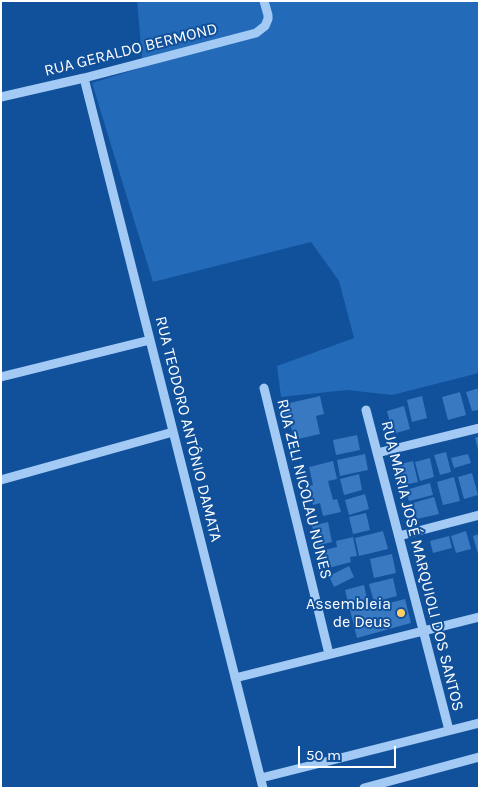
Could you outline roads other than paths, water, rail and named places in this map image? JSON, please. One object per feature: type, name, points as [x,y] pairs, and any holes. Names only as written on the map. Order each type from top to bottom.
[{"type":"street","name":"RUA GERALDO BERMOND","points":[[1,97],[84,78],[256,33],[265,26],[268,15],[264,1]]},
{"type":"street","name":"RUA TEODORO ANTÔNIO DAMATA","points":[[84,78],[263,788]]},
{"type":"street","points":[[1,377],[150,340]]},
{"type":"street","name":"RUA ZELI NICOLAU NUNES","points":[[264,388],[329,654]]},
{"type":"street","name":"RUA MARIA JOSÉ MARQUIOLI DOS SANTOS","points":[[366,410],[448,730]]},
{"type":"street","points":[[377,453],[479,428]]},
{"type":"street","points":[[1,480],[173,432]]},
{"type":"street","points":[[398,536],[479,515]]},
{"type":"street","points":[[236,678],[479,617]]},
{"type":"street","points":[[260,778],[479,722]]},
{"type":"street","points":[[364,788],[479,757]]},
{"type":"place","name":"Assembleia de Deus","points":[[401,613]]}]
